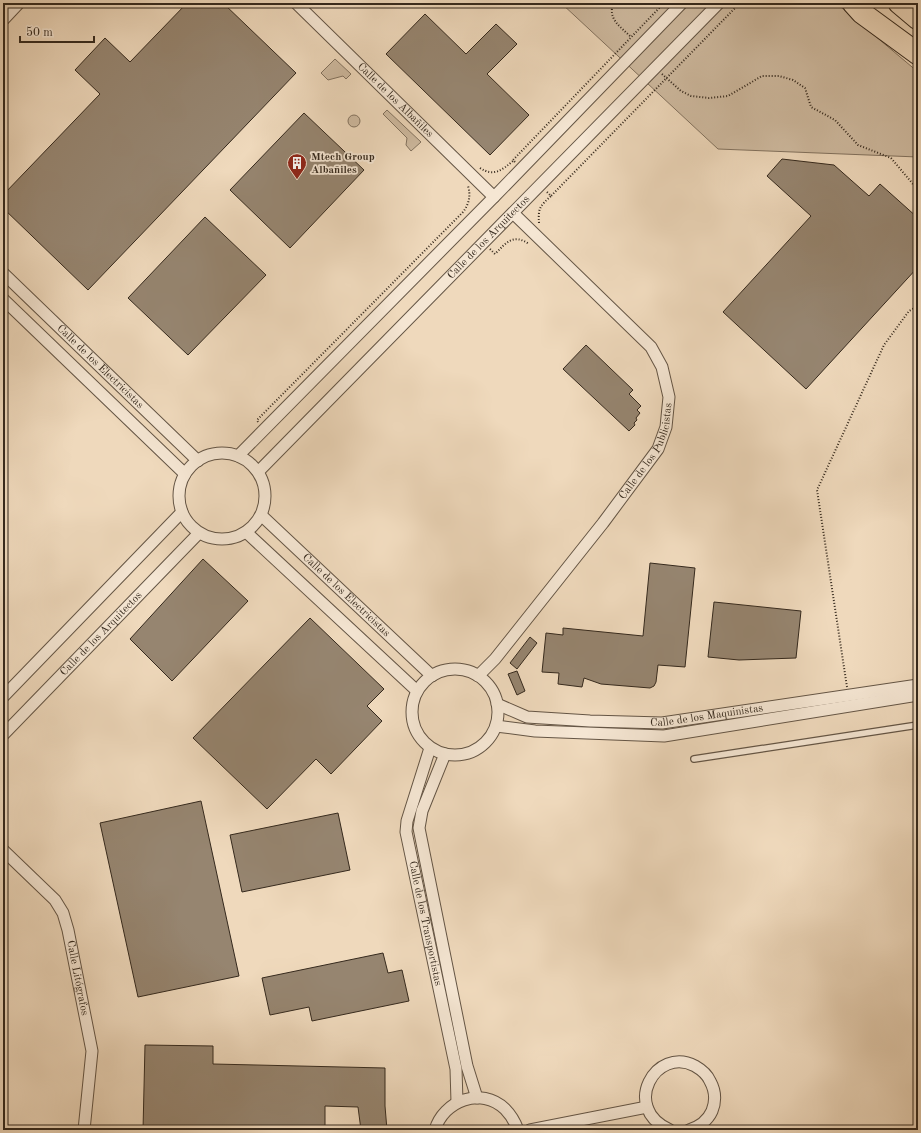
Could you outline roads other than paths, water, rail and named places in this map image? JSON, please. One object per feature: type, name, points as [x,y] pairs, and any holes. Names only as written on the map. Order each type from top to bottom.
[{"type":"highway","points":[[853,3],[862,13],[918,54]]},
{"type":"highway","points":[[899,3],[918,19]]},
{"type":"street","points":[[3,20],[20,3]]},
{"type":"street","name":"Calle de los Albañiles","points":[[296,3],[494,197]]},
{"type":"street","points":[[238,456],[466,226],[682,3]]},
{"type":"street","name":"Calle de los Arquitectos","points":[[258,472],[719,3]]},
{"type":"street","name":"Calle de los Publicistas","points":[[478,676],[495,659],[603,523],[658,449],[666,427],[669,397],[662,368],[651,346],[513,213]]},
{"type":"street","name":"Calle de los Electricistas","points":[[3,274],[198,461]]},
{"type":"street","name":"Calle de los Electricistas","points":[[3,299],[185,474]]},
{"type":"street","points":[[224,453],[238,456],[249,463],[258,472],[264,486],[265,501],[261,515],[246,532],[235,537],[223,539],[211,538],[199,533],[189,524],[182,512],[179,499],[180,486],[190,467],[210,454],[224,453]]},
{"type":"street","points":[[3,697],[182,512]]},
{"type":"street","name":"Calle de los Electricistas","points":[[261,515],[432,676]]},
{"type":"street","name":"Calle de los Electricistas","points":[[246,532],[417,691]]},
{"type":"street","name":"Calle de los Arquitectos","points":[[3,735],[199,533]]},
{"type":"street","points":[[455,669],[467,671],[478,676],[490,688],[497,704],[498,715],[496,726],[490,737],[482,746],[470,752],[458,755],[445,754],[430,748],[421,739],[414,728],[412,716],[412,703],[423,682],[443,671],[455,669]]},
{"type":"street","name":"Calle de los Maquinistas","points":[[497,704],[527,717],[662,723],[918,685]]},
{"type":"street","name":"Calle de los Maquinistas","points":[[496,726],[535,731],[664,736],[918,695]]},
{"type":"street","name":"Calle de los Transportistas","points":[[430,748],[407,821],[406,832],[456,1069],[457,1102]]},
{"type":"street","name":"Calle de los Transportistas","points":[[445,754],[422,811],[419,828],[467,1066],[477,1098]]},
{"type":"street","name":"Calle Litógrafos","points":[[3,850],[55,900],[63,913],[68,930],[92,1051],[84,1130]]},
{"type":"street","points":[[670,1130],[661,1126],[652,1118],[647,1107],[645,1096],[647,1086],[652,1076],[660,1069],[670,1064],[681,1062],[691,1064],[701,1069],[709,1077],[713,1087],[715,1099],[712,1111],[706,1121],[696,1128],[689,1130]]},
{"type":"street","points":[[435,1130],[437,1122],[445,1111],[457,1102],[477,1098],[492,1101],[504,1108],[514,1119],[518,1130]]},
{"type":"street","points":[[530,1130],[647,1107]]},
{"type":"lane","points":[[694,759],[918,725]]},
{"type":"place","name":"Mtech Group Albañiles","points":[[297,180]]}]
